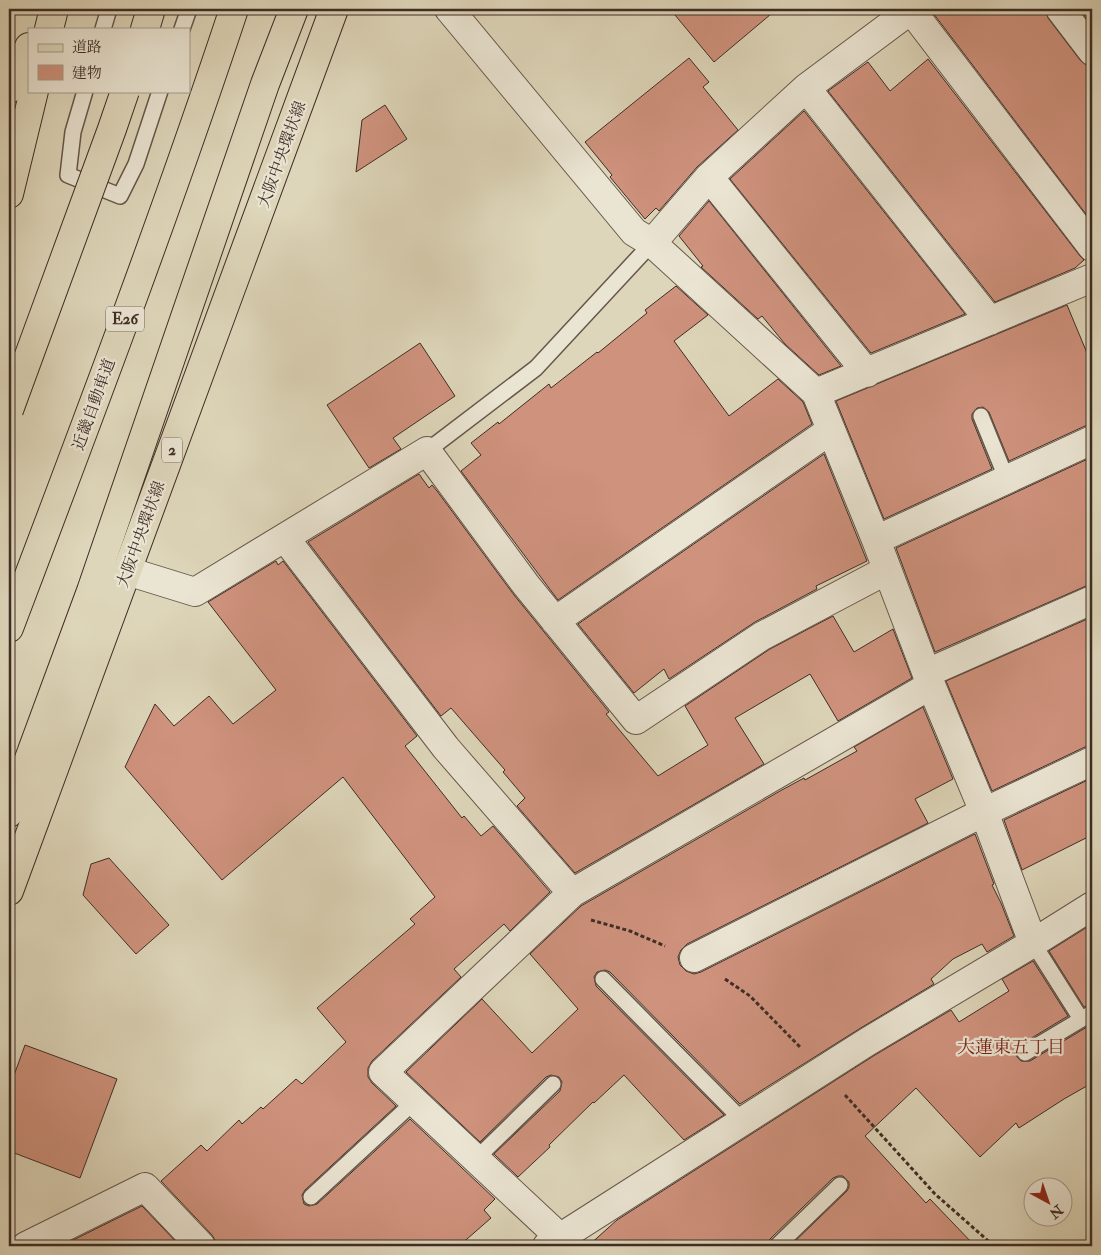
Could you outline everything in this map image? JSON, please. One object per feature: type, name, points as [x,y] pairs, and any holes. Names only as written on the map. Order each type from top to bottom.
[{"type":"main road","points":[[37,28],[46,9]]},
{"type":"main road","points":[[49,28],[54,9]]},
{"type":"main road","points":[[145,28],[152,9]]},
{"type":"main road","name":"近畿自動車道","points":[[9,628],[184,158],[234,9]]},
{"type":"main road","points":[[265,84],[287,9]]},
{"type":"main road","points":[[9,813],[91,591],[265,84],[294,9]]},
{"type":"main road","name":"大阪中央環状線","points":[[9,891],[334,9]]},
{"type":"main road","points":[[9,90],[28,49]]},
{"type":"main road","points":[[9,194],[34,92]]},
{"type":"main road","points":[[9,410],[125,92]]},
{"type":"street","points":[[449,9],[634,232],[652,243],[816,394],[984,812],[1033,943]]},
{"type":"street","points":[[652,243],[709,177],[806,88],[912,9],[1092,247]]},
{"type":"street","points":[[1060,9],[1092,51]]},
{"type":"street","points":[[806,88],[990,322]]},
{"type":"street","points":[[709,177],[867,373]]},
{"type":"street","points":[[816,394],[1092,278]]},
{"type":"street","points":[[555,621],[831,430]]},
{"type":"street","points":[[876,540],[1092,440]]},
{"type":"street","points":[[127,571],[195,592],[427,451],[526,585],[636,720],[762,636],[887,570]]},
{"type":"street","points":[[285,538],[446,748],[572,893]]},
{"type":"street","points":[[1092,600],[929,679],[572,893],[383,1072],[476,1159],[559,1244],[867,1042],[1092,906]]},
{"type":"street","points":[[694,958],[984,812],[1092,761]]},
{"type":"street","points":[[26,1246],[145,1188],[201,1246]]},
{"type":"lane","points":[[103,28],[109,9]]},
{"type":"lane","points":[[182,28],[189,9]]},
{"type":"lane","points":[[85,92],[73,132],[68,175],[120,196],[136,164],[160,92]]},
{"type":"lane","points":[[427,451],[536,368],[652,243]]},
{"type":"lane","points":[[981,416],[1008,480]]},
{"type":"lane","points":[[1025,1053],[1087,1016],[1033,943]]},
{"type":"lane","points":[[603,979],[744,1122]]},
{"type":"lane","points":[[476,1159],[553,1084]]},
{"type":"lane","points":[[311,1196],[414,1101]]},
{"type":"lane","points":[[777,1246],[840,1185]]},
{"type":"building","points":[[670,9],[777,9],[714,62]]},
{"type":"building","points":[[930,9],[1045,9],[1048,18],[1080,60],[1086,65],[1092,66],[1092,222]]},
{"type":"building","points":[[1079,9],[1092,9],[1092,26]]},
{"type":"building","points":[[689,58],[709,82],[703,87],[738,130],[697,167],[659,211],[656,208],[645,219],[610,177],[612,175],[585,142]]},
{"type":"building","points":[[928,59],[1084,260],[1075,268],[995,302],[828,91],[868,62],[890,91]]},
{"type":"building","points":[[385,105],[407,139],[356,172],[362,120]]},
{"type":"building","points":[[804,111],[965,314],[871,353],[730,179]]},
{"type":"building","points":[[709,201],[841,366],[819,375],[785,344],[762,316],[758,319],[701,267],[703,266],[679,236]]},
{"type":"building","points":[[676,286],[708,315],[674,341],[729,416],[778,379],[803,402],[812,424],[558,600],[461,471],[481,455],[471,443],[498,422],[499,424],[549,384],[551,388],[598,353],[647,313],[645,310]]},
{"type":"building","points":[[1067,305],[1092,365],[1092,425],[1085,426],[1009,461],[989,412],[983,407],[977,408],[972,414],[972,419],[992,469],[884,519],[836,401]]},
{"type":"building","points":[[420,343],[455,396],[393,438],[401,449],[369,468],[327,405]]},
{"type":"building","points":[[824,454],[867,561],[816,586],[817,589],[755,622],[669,679],[664,669],[634,693],[578,624]]},
{"type":"building","points":[[1092,457],[1092,585],[935,652],[896,548]]},
{"type":"building","points":[[419,474],[429,488],[432,485],[437,491],[514,595],[609,712],[606,714],[658,776],[708,745],[685,706],[770,649],[833,616],[854,652],[893,629],[912,678],[838,721],[810,674],[735,718],[764,764],[575,873],[517,806],[525,798],[503,772],[505,770],[451,708],[441,716],[308,542]]},
{"type":"building","points":[[276,561],[278,565],[283,561],[417,736],[405,746],[462,818],[464,816],[481,836],[493,826],[550,892],[510,931],[504,924],[454,969],[461,977],[372,1061],[368,1068],[368,1077],[396,1106],[305,1190],[302,1195],[304,1204],[309,1206],[317,1204],[410,1119],[495,1199],[484,1210],[491,1218],[459,1246],[216,1246],[212,1235],[161,1181],[201,1145],[207,1151],[239,1120],[242,1124],[261,1107],[263,1109],[296,1079],[302,1084],[346,1042],[317,1008],[415,924],[410,919],[435,897],[343,777],[222,880],[125,767],[155,704],[174,726],[209,696],[233,724],[276,690],[208,602]]},
{"type":"building","points":[[1092,617],[1092,746],[1085,747],[992,791],[946,681]]},
{"type":"building","points":[[923,707],[953,779],[915,799],[928,823],[687,944],[681,950],[678,957],[680,965],[686,971],[694,974],[701,972],[975,834],[994,884],[992,885],[1014,936],[987,952],[982,944],[953,959],[931,979],[934,984],[740,1104],[610,972],[605,970],[597,972],[594,977],[596,986],[724,1115],[684,1140],[624,1075],[593,1102],[518,1177],[494,1154],[560,1091],[562,1082],[559,1077],[551,1075],[546,1077],[480,1142],[406,1072],[482,999],[532,1053],[578,1009],[530,954],[581,906],[780,791],[804,778],[805,780],[857,751],[854,747]]},
{"type":"building","points":[[1092,778],[1092,835],[1022,870],[1004,820]]},
{"type":"building","points":[[109,858],[169,925],[136,954],[83,895],[91,864]]},
{"type":"building","points":[[1092,924],[1092,1004],[1084,1007],[1049,951]]},
{"type":"building","points":[[1033,961],[1068,1016],[1020,1045],[1016,1053],[1017,1057],[1021,1061],[1030,1061],[1092,1024],[1092,1083],[1019,1128],[1016,1123],[980,1157],[916,1088],[865,1136],[926,1203],[930,1199],[975,1246],[790,1246],[847,1191],[849,1182],[843,1176],[838,1176],[833,1178],[770,1239],[768,1246],[588,1246],[617,1220],[875,1055],[951,1010],[959,1022],[1009,991],[1002,979]]},
{"type":"building","points":[[25,1045],[117,1079],[80,1178],[9,1151],[9,1089]]},
{"type":"building","points":[[142,1206],[180,1246],[61,1246]]},
{"type":"district","name":"大蓮東五丁目","points":[[1011,1047]]}]
